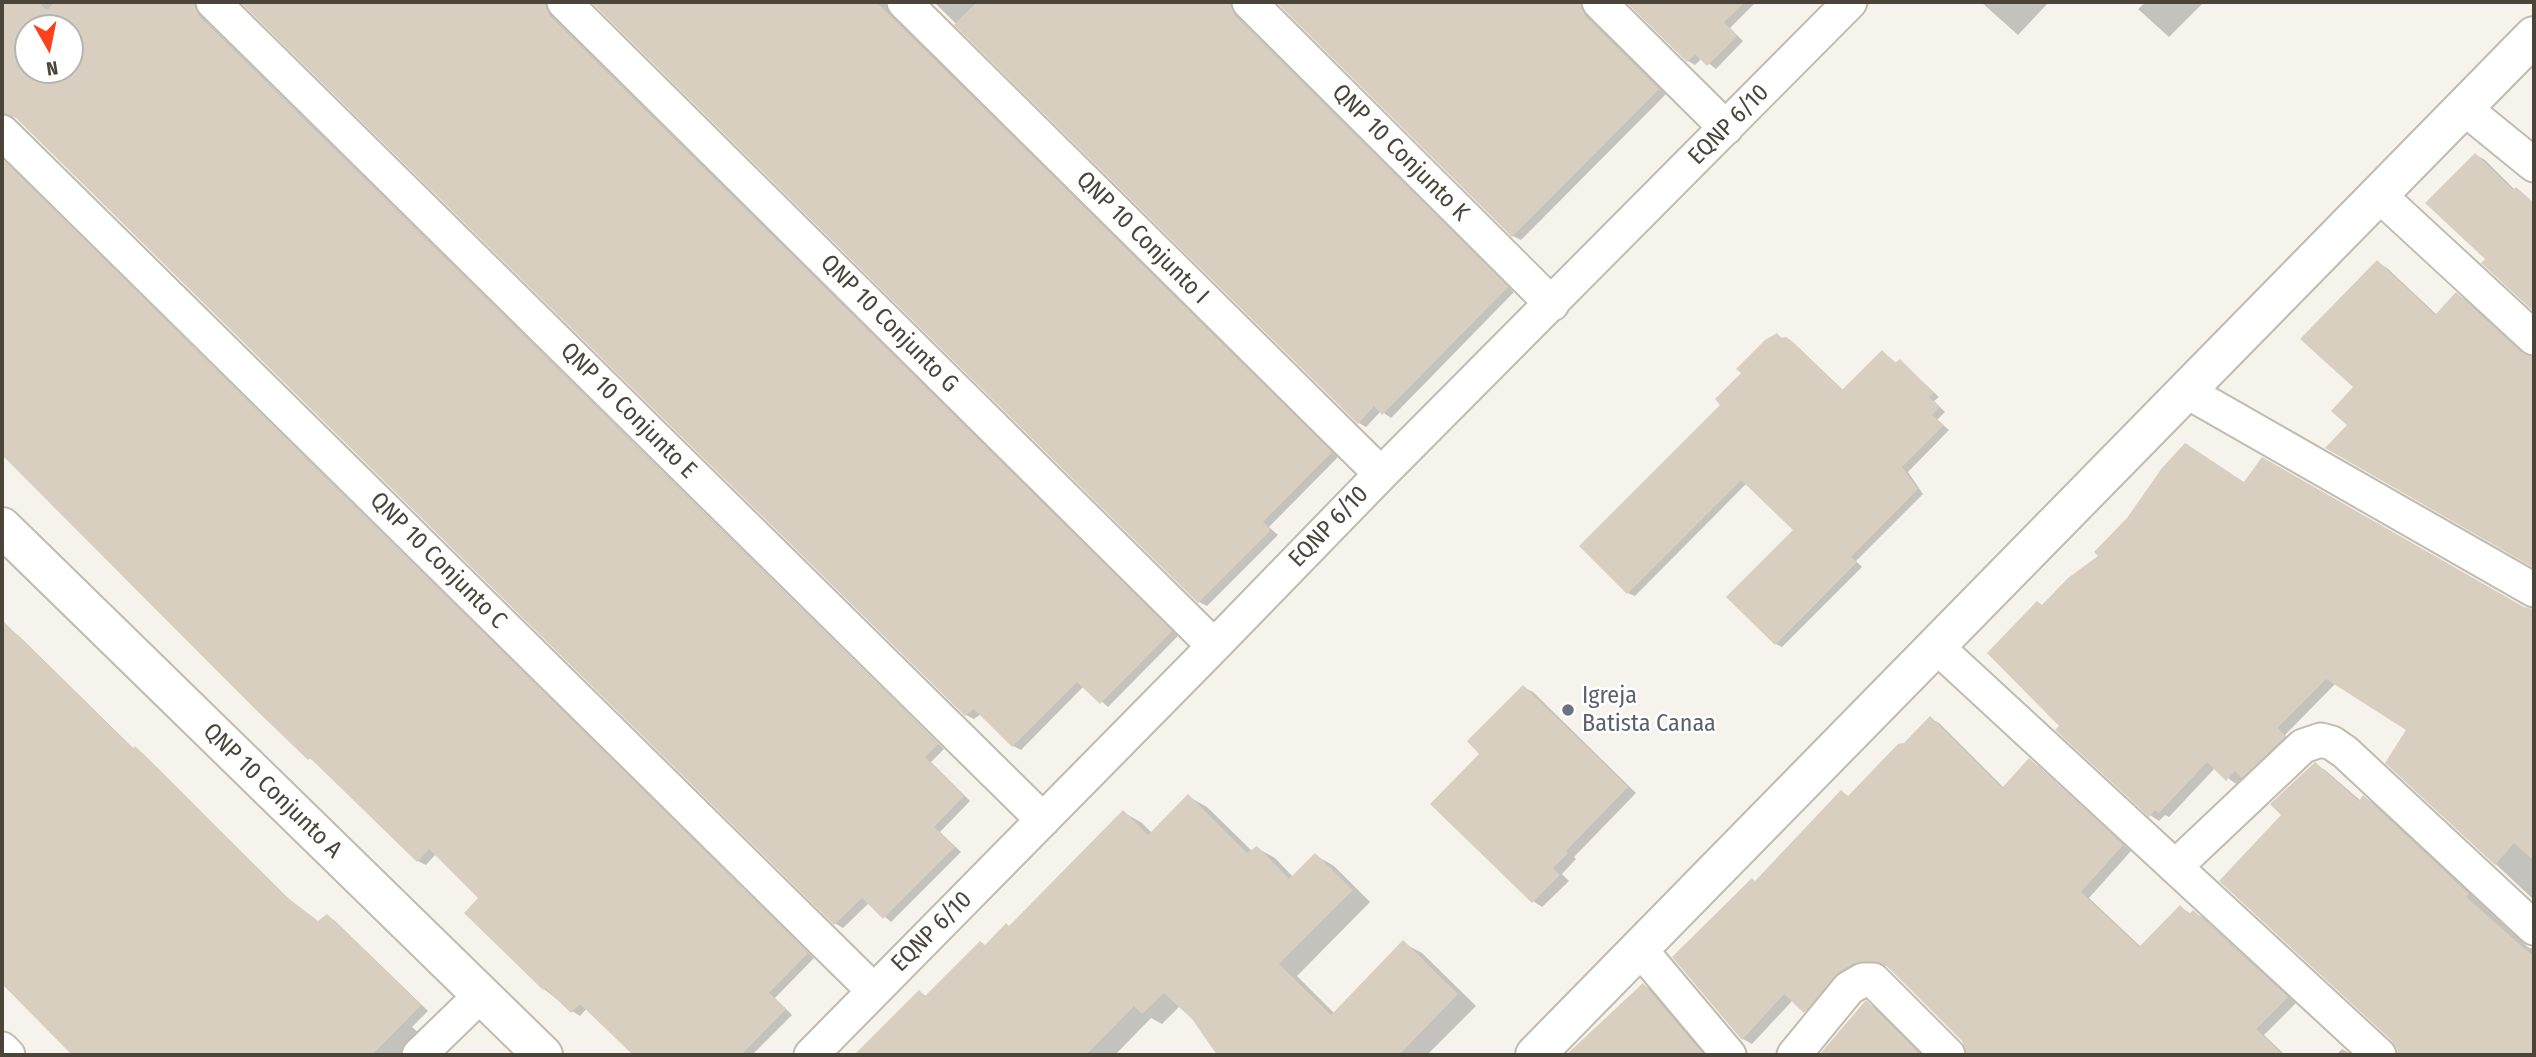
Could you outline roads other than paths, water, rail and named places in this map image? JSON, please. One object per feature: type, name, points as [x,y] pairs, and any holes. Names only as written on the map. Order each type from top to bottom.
[{"type":"street","name":"QNP 10 Conjunto E","points":[[213,2],[1043,820]]},
{"type":"street","name":"QNP 10 Conjunto G","points":[[564,2],[1214,646]]},
{"type":"street","name":"QNP 10 Conjunto I","points":[[904,2],[1381,474]]},
{"type":"street","name":"QNP 10 Conjunto K","points":[[1249,2],[1552,304]]},
{"type":"street","points":[[1599,2],[1726,128]]},
{"type":"street","name":"EQNP 6/10","points":[[811,1055],[1381,474],[1850,2]]},
{"type":"street","points":[[1535,1055],[2534,36]]},
{"type":"street","points":[[2464,108],[2534,165]]},
{"type":"street","name":"QNP 10 Conjunto C","points":[[2,132],[874,991]]},
{"type":"street","points":[[2378,195],[2534,338]]},
{"type":"street","points":[[2186,391],[2534,590]]},
{"type":"street","name":"QNP 10 Conjunto A","points":[[2,527],[543,1055]]},
{"type":"street","points":[[1937,647],[2379,1055]]},
{"type":"street","points":[[2175,867],[2303,746],[2321,740],[2332,743],[2344,752],[2534,928]]},
{"type":"street","points":[[1639,948],[1729,1055]]},
{"type":"street","points":[[1794,1055],[1849,988],[1863,980],[1873,980],[1948,1055]]},
{"type":"street","points":[[419,1055],[481,995]]},
{"type":"street","points":[[2,1049],[8,1055]]},
{"type":"place","name":"Igreja Batista Canaa","points":[[1568,710]]}]
